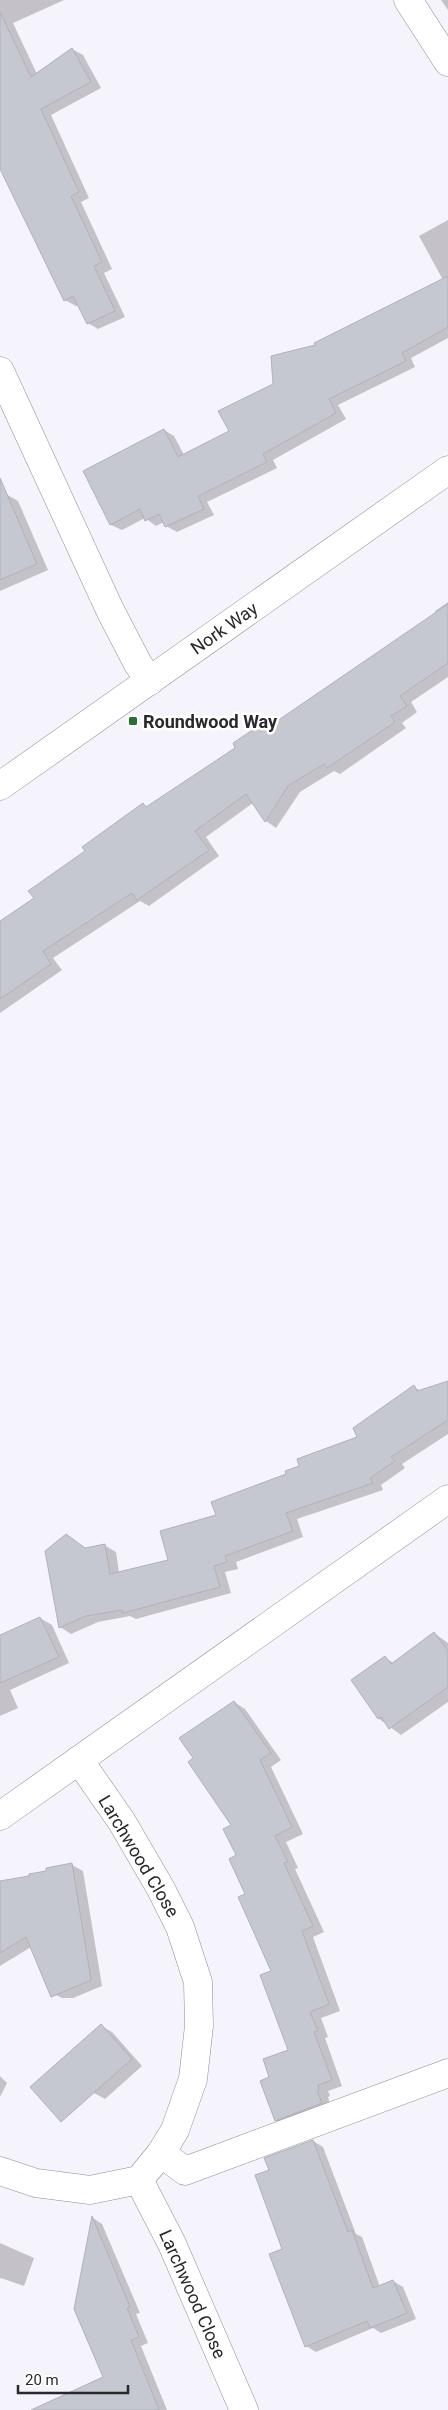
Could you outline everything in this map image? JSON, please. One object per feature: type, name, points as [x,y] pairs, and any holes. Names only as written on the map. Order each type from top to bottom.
[{"type":"street","points":[[408,0],[448,62]]},
{"type":"street","points":[[0,371],[110,610],[138,664],[150,681]]},
{"type":"street","name":"Nork Way","points":[[0,786],[448,470]]},
{"type":"street","points":[[0,1816],[448,1498]]},
{"type":"street","name":"Larchwood Close","points":[[79,1760],[122,1822],[161,1888],[180,1927],[198,1982],[200,2026],[192,2079],[175,2130],[161,2153],[139,2180],[172,2244],[244,2410]]},
{"type":"street","points":[[161,2153],[185,2170],[448,2073]]},
{"type":"street","points":[[0,2171],[36,2183],[90,2190],[139,2180]]},
{"type":"building","points":[[0,12],[31,77],[72,48],[91,82],[41,109],[79,192],[71,196],[102,262],[94,266],[115,311],[87,324],[73,296],[64,301],[0,169]]},
{"type":"building","points":[[448,276],[448,327],[402,353],[406,361],[329,399],[336,413],[263,454],[267,462],[198,496],[204,509],[165,527],[159,514],[145,521],[140,509],[110,525],[83,471],[164,429],[178,457],[229,431],[218,411],[273,384],[271,356],[315,345],[314,343]]},
{"type":"building","points":[[0,478],[37,564],[0,580]]},
{"type":"building","points":[[448,604],[448,663],[400,696],[407,706],[391,716],[395,722],[327,768],[324,764],[288,786],[265,822],[246,794],[195,831],[209,850],[137,900],[132,893],[43,951],[51,964],[0,999],[0,921],[34,898],[28,891],[85,851],[82,847],[143,803],[146,807],[235,748],[233,743],[257,727],[261,732]]},
{"type":"building","points":[[448,1381],[448,1420],[391,1457],[395,1461],[370,1478],[373,1483],[286,1513],[293,1531],[225,1556],[227,1562],[214,1566],[220,1587],[123,1613],[122,1610],[86,1616],[59,1628],[45,1551],[66,1534],[85,1548],[105,1544],[110,1574],[168,1560],[160,1531],[216,1515],[211,1502],[286,1474],[285,1471],[299,1466],[297,1459],[357,1437],[353,1428],[414,1385],[417,1391]]},
{"type":"building","points":[[40,1617],[59,1657],[0,1683],[0,1635]]},
{"type":"building","points":[[434,1632],[448,1651],[448,1687],[389,1729],[381,1717],[378,1719],[351,1680],[385,1656],[391,1664]]},
{"type":"building","points":[[234,1701],[271,1753],[260,1760],[292,1827],[275,1836],[288,1862],[284,1863],[313,1926],[302,1931],[329,2004],[310,2012],[318,2031],[314,2032],[332,2080],[318,2085],[319,2090],[317,2091],[322,2103],[275,2121],[260,2081],[269,2077],[263,2059],[288,2050],[260,1975],[271,1971],[238,1897],[245,1894],[229,1859],[236,1855],[223,1829],[231,1825],[188,1762],[193,1758],[179,1738]]},
{"type":"building","points":[[72,1863],[91,1980],[51,1997],[26,1937],[0,1953],[0,1881],[29,1876],[29,1874],[46,1871],[46,1868]]},
{"type":"building","points":[[101,2024],[132,2059],[61,2122],[30,2087]]},
{"type":"building","points":[[313,2140],[348,2232],[352,2230],[373,2288],[393,2280],[407,2313],[370,2328],[367,2321],[305,2347],[269,2254],[282,2249],[255,2175],[269,2170],[264,2158]]},
{"type":"building","points":[[92,2216],[130,2307],[127,2308],[139,2337],[131,2340],[159,2410],[31,2410],[103,2377],[74,2309]]},
{"type":"place","name":"Roundwood Way","points":[[133,721]]}]
